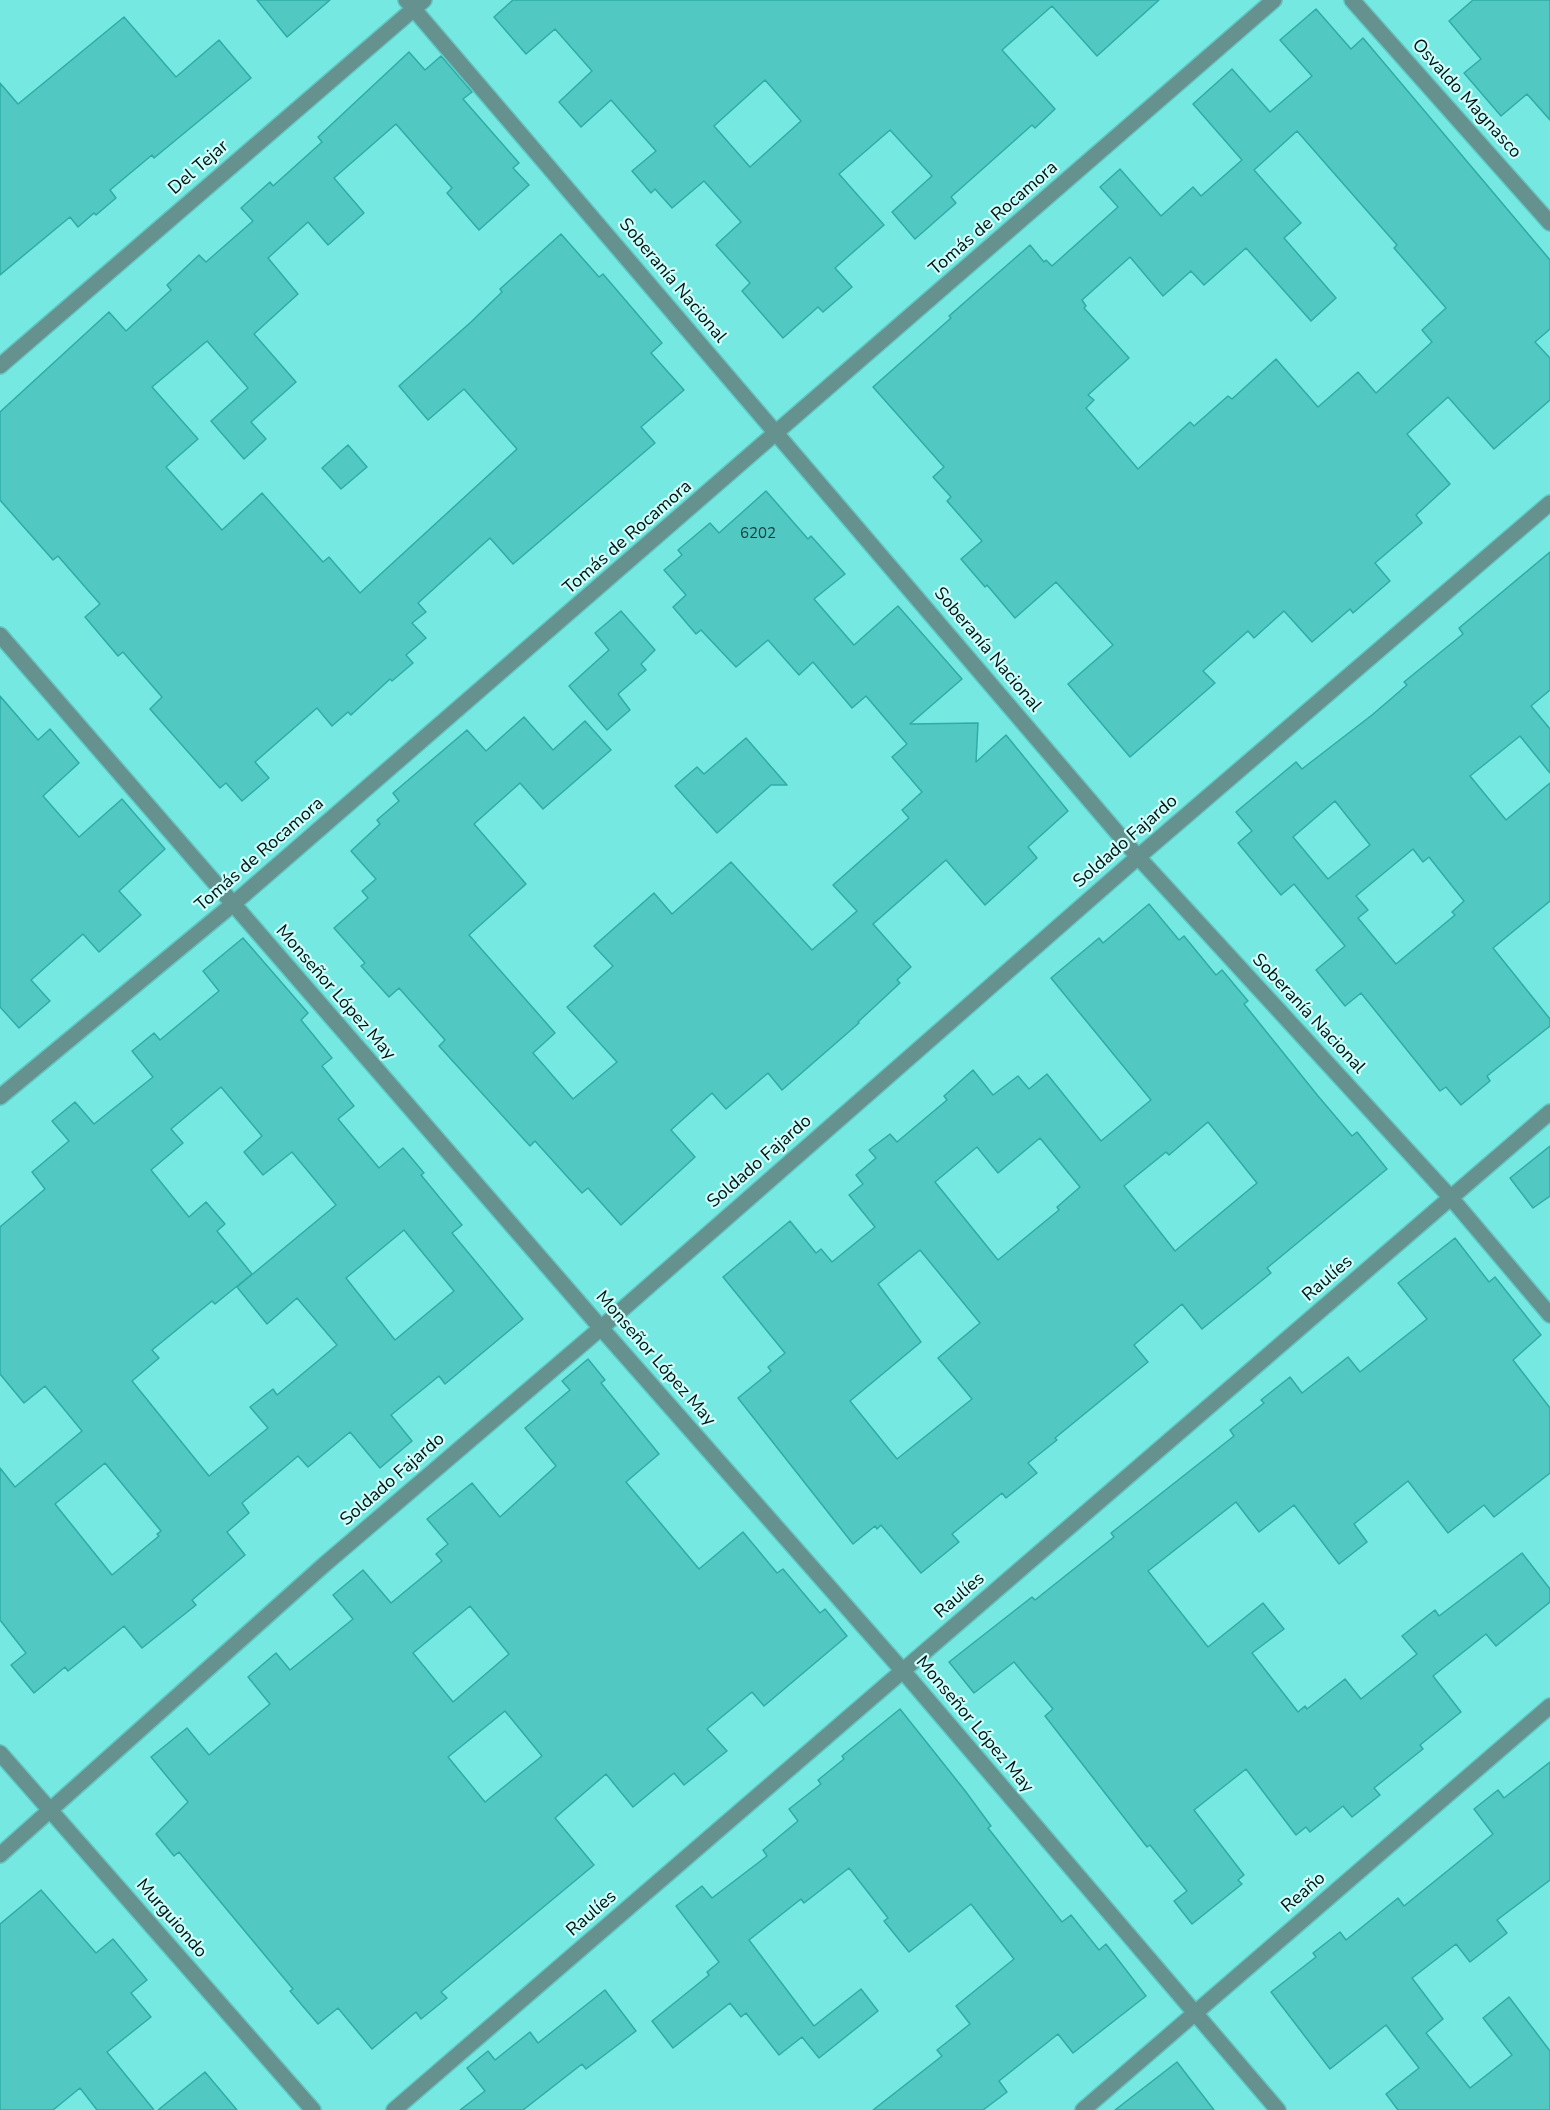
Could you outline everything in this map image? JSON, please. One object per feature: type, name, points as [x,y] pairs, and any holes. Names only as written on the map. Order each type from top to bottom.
[{"type":"street","name":"Tomás de Rocamora","points":[[0,1097],[232,905],[1274,0]]},
{"type":"street","name":"Osvaldo Magnasco","points":[[1352,0],[1550,224]]},
{"type":"street","name":"Soberanía Nacional","points":[[415,3],[777,434],[1137,857],[1451,1198],[1550,1316]]},
{"type":"street","name":"Del Tejar","points":[[0,366],[415,3]]},
{"type":"street","name":"Soldado Fajardo","points":[[0,1855],[325,1564],[601,1328],[1137,857],[1550,503]]},
{"type":"street","name":"Monseñor López May","points":[[0,635],[232,905],[903,1671],[1278,2110]]},
{"type":"street","name":"Raulíes","points":[[394,2110],[1550,1112]]},
{"type":"street","name":"Reaño","points":[[1083,2110],[1550,1706]]},
{"type":"street","name":"Murguiondo","points":[[0,1753],[313,2110]]},
{"type":"building","points":[[257,0],[330,0],[287,37]]},
{"type":"building","points":[[513,0],[1159,0],[1097,56],[1052,6],[1002,50],[1055,109],[1035,128],[1032,125],[951,197],[956,203],[915,239],[892,212],[932,176],[890,130],[839,174],[884,225],[835,268],[852,287],[823,312],[818,307],[783,338],[742,291],[750,283],[716,245],[741,222],[704,181],[672,208],[655,189],[651,193],[632,171],[656,151],[611,100],[581,127],[559,102],[592,71],[555,29],[526,54],[494,17]],"holes":[[[765,80],[801,121],[750,167],[714,126]]]},
{"type":"building","points":[[1473,0],[1550,0],[1550,120],[1527,94],[1501,116],[1464,73],[1481,59],[1449,21]]},
{"type":"building","points":[[1316,9],[1351,49],[1363,38],[1550,260],[1550,329],[1535,342],[1550,358],[1550,400],[1494,449],[1448,397],[1407,434],[1450,484],[1416,515],[1422,523],[1375,563],[1390,581],[1353,613],[1350,609],[1312,642],[1284,611],[1254,638],[1248,631],[1203,671],[1215,683],[1130,757],[1068,684],[1113,645],[1056,582],[1015,618],[987,585],[985,587],[961,559],[982,541],[947,501],[951,497],[933,477],[944,467],[873,387],[1030,245],[1044,262],[1046,260],[1052,266],[1118,207],[1100,187],[1120,169],[1161,216],[1193,187],[1201,196],[1242,160],[1193,104],[1232,69],[1270,112],[1312,76],[1280,40]],"holes":[[[1297,131],[1397,245],[1394,248],[1446,308],[1422,330],[1432,342],[1376,393],[1358,372],[1318,407],[1276,359],[1232,399],[1228,396],[1194,426],[1190,422],[1138,469],[1086,408],[1094,400],[1088,395],[1129,358],[1084,308],[1086,306],[1082,300],[1130,257],[1163,296],[1191,271],[1204,285],[1246,248],[1311,321],[1336,298],[1284,238],[1301,223],[1254,170]]]},
{"type":"building","points":[[124,17],[176,77],[219,40],[251,78],[154,158],[152,155],[110,190],[116,198],[96,215],[94,213],[78,227],[70,217],[0,275],[0,83],[18,104]]},
{"type":"building","points":[[409,52],[425,70],[441,56],[472,92],[463,99],[519,163],[513,168],[529,185],[479,230],[447,193],[452,188],[396,124],[334,178],[364,213],[328,245],[308,222],[268,258],[298,294],[254,334],[296,382],[251,422],[266,439],[244,459],[211,421],[248,388],[207,341],[152,387],[198,439],[166,467],[222,530],[262,493],[323,562],[329,557],[360,593],[517,449],[464,389],[428,420],[399,386],[471,322],[502,292],[500,289],[561,234],[599,277],[603,274],[662,343],[651,353],[684,390],[641,427],[655,443],[513,564],[490,538],[418,603],[426,612],[412,623],[426,638],[406,655],[413,663],[392,681],[390,679],[351,715],[348,712],[332,726],[317,708],[255,762],[269,778],[242,801],[226,783],[220,788],[150,709],[162,697],[123,652],[118,656],[85,617],[100,604],[58,556],[53,560],[0,500],[0,412],[109,312],[126,331],[171,290],[167,285],[199,255],[206,262],[253,221],[241,208],[270,182],[273,186],[322,142],[318,137]]},
{"type":"building","points":[[348,445],[367,467],[341,489],[322,468]]},
{"type":"building","points":[[766,491],[808,539],[811,536],[845,574],[814,599],[854,645],[898,606],[962,679],[910,724],[978,723],[976,762],[1006,735],[1068,811],[1028,847],[1037,858],[985,905],[946,860],[873,924],[911,967],[897,980],[900,983],[859,1023],[782,1090],[768,1073],[726,1109],[712,1093],[671,1130],[695,1157],[621,1225],[588,1188],[582,1193],[535,1141],[530,1146],[439,1046],[445,1040],[399,988],[389,997],[361,966],[365,963],[334,928],[368,898],[362,891],[376,879],[351,851],[380,824],[377,820],[399,801],[393,793],[467,730],[486,751],[524,717],[553,750],[585,721],[611,750],[543,809],[520,783],[474,824],[526,884],[469,935],[555,1033],[533,1053],[573,1099],[617,1062],[567,1007],[613,966],[594,946],[654,893],[672,914],[731,862],[812,950],[857,911],[833,885],[909,818],[902,810],[922,792],[892,757],[907,744],[866,696],[852,708],[813,662],[799,675],[768,640],[736,667],[701,630],[696,634],[673,607],[686,595],[664,570],[682,555],[678,550],[710,523],[719,533]]},
{"type":"building","points":[[1550,552],[1550,690],[1531,706],[1550,729],[1550,773],[1520,736],[1470,776],[1506,820],[1550,783],[1550,901],[1493,948],[1550,1019],[1550,1026],[1487,1076],[1490,1081],[1461,1105],[1446,1087],[1440,1091],[1361,993],[1345,1006],[1316,970],[1345,946],[1294,884],[1281,895],[1238,843],[1252,831],[1236,812],[1296,762],[1302,769],[1372,715],[1407,685],[1404,682],[1463,634],[1459,628]],"holes":[[[1335,801],[1370,845],[1328,879],[1293,837]],[[1413,849],[1423,862],[1429,857],[1464,901],[1452,912],[1455,915],[1396,964],[1358,918],[1368,910],[1356,896]]]},
{"type":"building","points":[[621,611],[655,650],[641,664],[646,670],[618,694],[630,710],[607,730],[569,686],[609,650],[595,633]]},
{"type":"building","points":[[0,696],[38,740],[50,729],[79,763],[43,796],[79,837],[122,799],[165,849],[119,891],[141,915],[99,952],[83,934],[31,980],[50,1001],[19,1028],[0,1007]]},
{"type":"building","points":[[746,738],[787,785],[771,785],[717,833],[675,786],[697,767],[704,774]]},
{"type":"building","points":[[1149,904],[1179,940],[1184,936],[1216,975],[1222,970],[1248,1001],[1244,1004],[1318,1096],[1352,1136],[1357,1132],[1387,1169],[1267,1268],[1271,1273],[1202,1329],[1182,1304],[1134,1345],[1148,1362],[1028,1463],[1037,1473],[1006,1498],[1002,1493],[952,1534],[959,1542],[921,1573],[881,1525],[877,1529],[875,1526],[853,1544],[738,1398],[771,1371],[768,1367],[785,1353],[723,1277],[790,1221],[816,1253],[821,1249],[832,1262],[875,1227],[849,1195],[863,1184],[856,1175],[876,1158],[869,1150],[890,1134],[897,1142],[947,1100],[944,1096],[973,1070],[993,1095],[1018,1076],[1029,1089],[1047,1074],[1101,1141],[1151,1100],[1051,978],[1099,938],[1103,943]],"holes":[[[1208,1122],[1257,1183],[1175,1251],[1124,1186],[1166,1152],[1169,1155]],[[1040,1138],[1080,1187],[1057,1207],[1059,1210],[998,1260],[935,1182],[977,1147],[998,1173]],[[920,1250],[980,1323],[938,1358],[972,1399],[897,1459],[850,1401],[921,1342],[878,1284]]]},
{"type":"building","points":[[243,938],[308,1013],[301,1020],[332,1058],[322,1066],[354,1106],[338,1119],[379,1168],[403,1148],[424,1173],[421,1175],[462,1225],[452,1233],[523,1319],[445,1384],[439,1376],[391,1415],[412,1441],[380,1468],[350,1432],[308,1467],[298,1456],[242,1503],[249,1513],[227,1532],[245,1555],[192,1600],[196,1605],[142,1648],[124,1626],[68,1671],[65,1667],[34,1693],[11,1665],[26,1653],[0,1620],[0,1468],[15,1487],[82,1431],[45,1386],[24,1403],[0,1374],[0,1227],[45,1189],[32,1172],[69,1141],[52,1121],[75,1102],[94,1124],[153,1077],[132,1051],[154,1033],[160,1040],[219,991],[203,971]],"holes":[[[221,1087],[262,1136],[244,1152],[263,1175],[292,1152],[336,1205],[237,1287],[267,1324],[297,1298],[337,1345],[277,1395],[273,1389],[250,1407],[268,1428],[209,1476],[132,1381],[159,1358],[152,1350],[212,1301],[215,1304],[252,1274],[217,1231],[225,1224],[206,1202],[189,1217],[151,1170],[183,1143],[171,1129]],[[404,1230],[454,1291],[395,1340],[346,1278]],[[105,1463],[161,1531],[157,1534],[159,1536],[112,1575],[55,1504]]]},
{"type":"building","points":[[1550,1146],[1550,1196],[1533,1208],[1510,1178]]},
{"type":"building","points":[[1455,1238],[1489,1282],[1495,1277],[1541,1335],[1513,1360],[1550,1408],[1550,1473],[1494,1517],[1484,1505],[1448,1533],[1408,1481],[1354,1524],[1367,1542],[1339,1564],[1294,1505],[1259,1532],[1236,1502],[1148,1571],[1208,1647],[1263,1603],[1284,1629],[1252,1653],[1298,1712],[1305,1706],[1307,1709],[1345,1679],[1361,1699],[1417,1654],[1402,1636],[1435,1610],[1439,1616],[1522,1553],[1550,1589],[1550,1602],[1496,1646],[1486,1634],[1433,1676],[1461,1712],[1420,1745],[1423,1749],[1374,1788],[1380,1795],[1352,1817],[1343,1806],[1310,1832],[1306,1827],[1296,1835],[1246,1769],[1194,1810],[1244,1875],[1238,1880],[1242,1884],[1192,1924],[1174,1901],[1187,1891],[1150,1845],[1147,1847],[1045,1716],[1053,1709],[1014,1662],[974,1693],[949,1662],[1032,1597],[1035,1600],[1114,1537],[1111,1533],[1234,1436],[1230,1430],[1264,1403],[1261,1400],[1290,1377],[1302,1393],[1348,1357],[1360,1372],[1427,1319],[1398,1283]]},
{"type":"building","points":[[588,1359],[605,1380],[601,1383],[659,1454],[626,1482],[699,1569],[743,1532],[777,1573],[783,1569],[820,1613],[825,1609],[847,1636],[764,1706],[752,1692],[707,1729],[727,1751],[684,1785],[674,1773],[633,1807],[606,1774],[555,1818],[594,1865],[441,1992],[447,1998],[421,2019],[416,2012],[372,2049],[338,2008],[318,2024],[290,1991],[293,1989],[179,1852],[174,1856],[156,1834],[188,1802],[151,1757],[187,1728],[209,1755],[270,1704],[248,1677],[276,1653],[290,1670],[353,1619],[333,1595],[363,1570],[391,1603],[442,1561],[436,1554],[448,1544],[427,1519],[472,1483],[500,1517],[556,1466],[525,1428],[570,1390],[562,1381]],"holes":[[[470,1606],[509,1654],[453,1702],[413,1653]],[[505,1711],[542,1756],[485,1802],[448,1757]]]},
{"type":"building","points":[[900,1709],[966,1792],[991,1826],[988,1828],[1062,1922],[1071,1915],[1099,1950],[1106,1944],[1146,1996],[1073,2053],[1058,2034],[999,2081],[1007,2092],[983,2110],[873,2110],[942,2056],[937,2050],[970,2024],[956,2006],[1014,1959],[971,1904],[909,1952],[884,1921],[888,1918],[849,1868],[804,1903],[801,1899],[749,1940],[814,2026],[861,1989],[878,2011],[819,2058],[802,2037],[779,2055],[746,2013],[741,2017],[730,2003],[673,2048],[652,2021],[709,1975],[707,1972],[719,1962],[676,1906],[702,1886],[712,1898],[767,1856],[763,1850],[798,1821],[789,1809],[821,1784],[818,1780],[844,1759],[842,1756]]},
{"type":"building","points":[[1550,1762],[1550,1880],[1497,1920],[1507,1933],[1470,1962],[1456,1944],[1412,1978],[1443,2019],[1426,2033],[1470,2088],[1512,2055],[1483,2018],[1509,1997],[1550,2051],[1550,2110],[1398,2110],[1386,2094],[1419,2068],[1386,2025],[1330,2069],[1271,1992],[1316,1957],[1313,1953],[1340,1932],[1346,1940],[1398,1898],[1404,1906],[1493,1834],[1474,1809],[1498,1790],[1504,1798]]},
{"type":"building","points":[[41,1890],[96,1953],[113,1939],[147,1980],[131,1993],[151,2017],[107,2052],[154,2110],[97,2110],[80,2088],[53,2110],[0,2110],[0,1924]]},
{"type":"building","points":[[605,1990],[636,2031],[586,2069],[582,2064],[523,2110],[460,2110],[485,2091],[467,2068],[488,2051],[495,2060],[530,2032],[538,2043]]},
{"type":"building","points":[[1177,2062],[1214,2110],[1115,2110]]},
{"type":"building","points":[[205,2072],[237,2110],[158,2110]]}]
